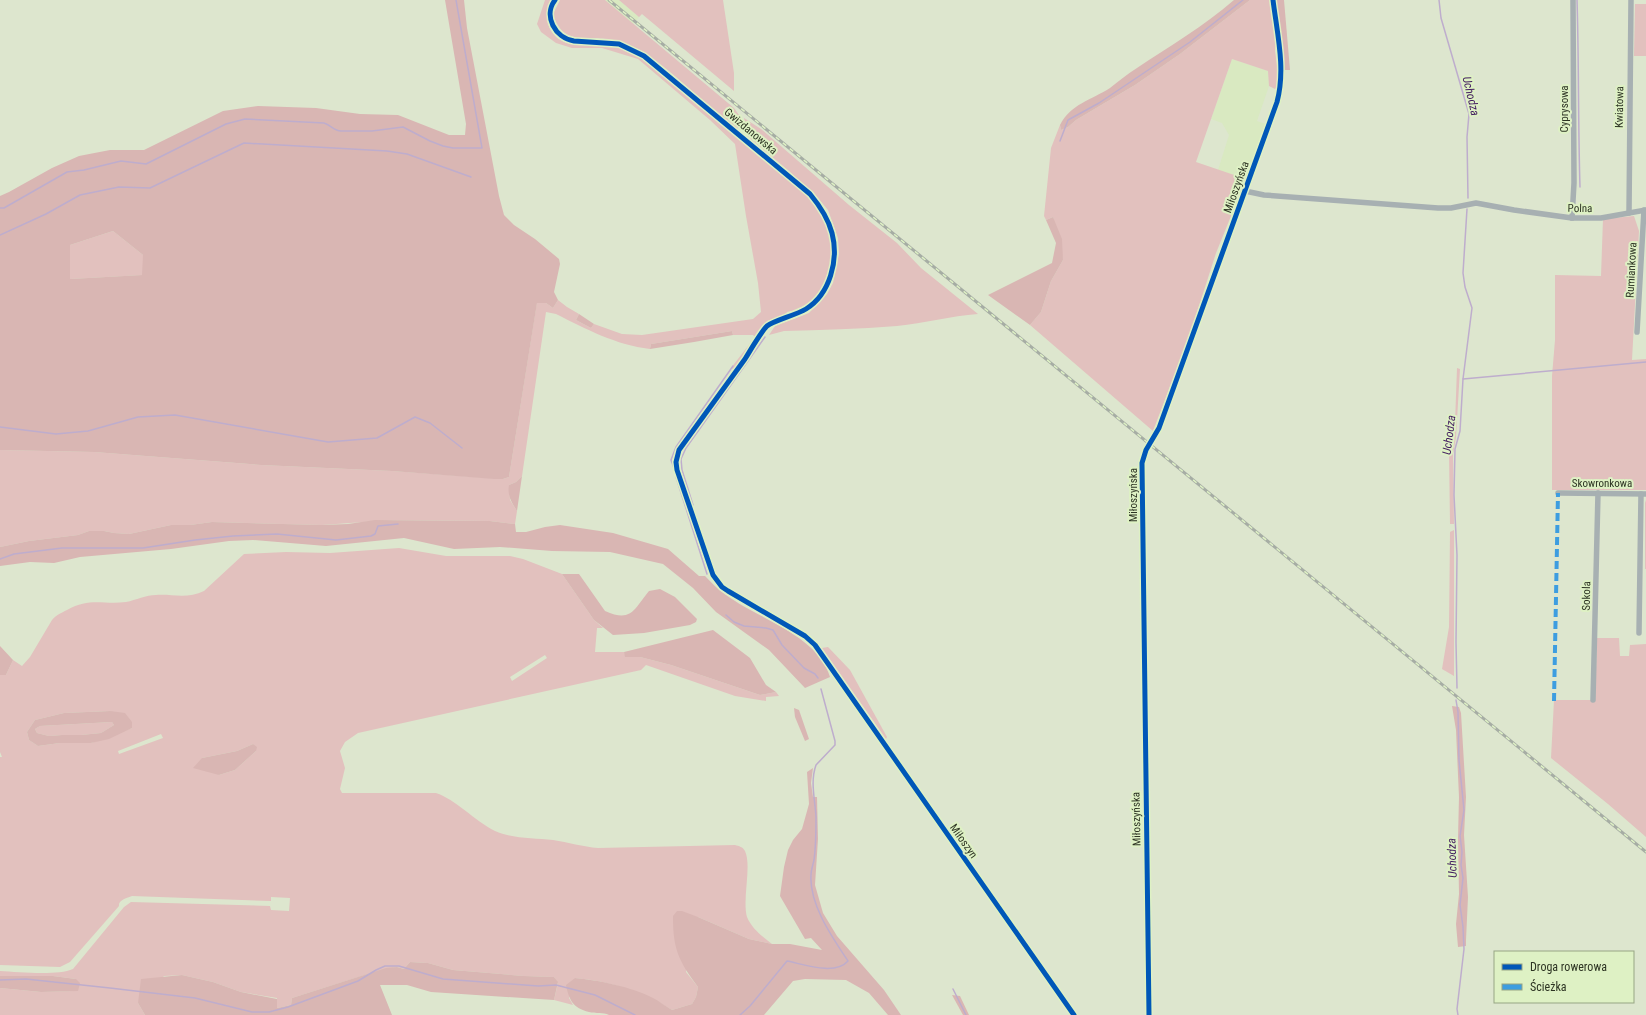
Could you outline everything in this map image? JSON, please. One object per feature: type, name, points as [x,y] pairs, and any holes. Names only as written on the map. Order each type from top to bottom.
[{"type":"street","name":"Gwizdanowska","points":[[556,0],[550,11],[551,22],[560,36],[574,41],[619,44],[644,56],[810,194],[824,212],[833,234],[834,247],[834,259],[831,275],[825,290],[814,304],[806,309],[767,326]]},
{"type":"street","name":"Miłoszyńska","points":[[1149,1015],[1142,463],[1146,450],[1159,428],[1246,191],[1279,93],[1281,72],[1273,0]]},
{"type":"street","name":"Cyprysowa","points":[[1572,218],[1574,193],[1573,0]]},
{"type":"street","name":"Kwiatowa","points":[[1629,213],[1631,0]]},
{"type":"street","name":"Polna","points":[[1246,191],[1264,194],[1438,208],[1451,208],[1476,203],[1572,218],[1601,218],[1645,210]]},
{"type":"street","name":"Rumiankowa","points":[[1637,332],[1645,210]]},
{"type":"street","name":"Miłoszyn","points":[[767,326],[679,450],[676,462],[677,470],[713,575],[717,582],[728,591],[805,636],[815,645],[1074,1015]]},
{"type":"street","name":"Skowronkowa","points":[[1558,493],[1643,494]]},
{"type":"street","name":"Sokola","points":[[1593,700],[1598,493]]},
{"type":"street","points":[[1639,633],[1643,494]]},
{"type":"shaded area","points":[[445,0],[464,0],[467,28],[499,196],[504,215],[514,225],[535,239],[559,259],[560,264],[554,292],[558,300],[553,308],[546,303],[537,303],[509,477],[494,479],[392,471],[261,465],[94,452],[0,450],[0,196],[52,168],[79,156],[110,150],[144,150],[223,111],[258,106],[316,108],[360,114],[398,115],[449,135],[465,135],[466,124]],"holes":[[[113,231],[143,255],[142,275],[70,279],[70,245]]]},
{"type":"shaded area","points":[[545,0],[551,0],[548,9],[547,21],[558,39],[573,44],[599,44],[612,46],[642,58],[808,196],[819,210],[827,225],[831,246],[830,268],[827,279],[816,297],[803,308],[794,312],[787,312],[781,318],[767,321],[735,370],[731,368],[755,337],[753,335],[733,335],[732,331],[651,344],[650,349],[613,340],[590,331],[556,314],[546,312],[522,476],[516,482],[509,485],[510,500],[517,511],[515,524],[490,521],[392,520],[322,525],[212,522],[190,525],[171,525],[129,534],[89,531],[78,535],[29,541],[0,547],[0,450],[94,452],[261,465],[392,471],[503,479],[509,477],[537,302],[546,303],[553,308],[558,300],[579,314],[576,320],[591,328],[594,324],[622,334],[642,335],[753,319],[761,312],[758,283],[735,144],[710,120],[638,59],[602,48],[572,48],[556,43],[541,32],[537,24]]},
{"type":"shaded area","points":[[560,0],[605,0],[734,108],[739,115],[738,129],[667,70],[632,46],[611,39],[581,38],[564,33],[553,14]]},
{"type":"shaded area","points":[[605,0],[619,0],[639,17],[633,24]]},
{"type":"shaded area","points":[[619,0],[723,0],[734,73],[734,91],[642,14],[639,17]]},
{"type":"shaded area","points":[[1234,0],[1250,0],[1180,54],[1135,85],[1061,130],[1060,125],[1076,107],[1110,88],[1199,27]]},
{"type":"shaded area","points":[[1250,0],[1271,0],[1278,72],[1277,87],[1275,89],[1269,86],[1268,71],[1232,59],[1196,162],[1246,179],[1216,253],[1189,337],[1153,431],[1030,325],[1041,312],[1051,281],[1063,260],[1053,217],[1046,220],[1044,216],[1051,148],[1060,125],[1061,130],[1068,127],[1076,120],[1135,85],[1180,54]]},
{"type":"shaded area","points":[[1276,0],[1284,0],[1290,70],[1284,70]]},
{"type":"shaded area","points":[[1635,4],[1646,4],[1646,56],[1634,56]]},
{"type":"shaded area","points":[[1232,59],[1268,71],[1269,86],[1257,121],[1266,124],[1246,179],[1218,170],[1229,135],[1222,123],[1211,119]]},
{"type":"shaded area","points":[[744,118],[761,129],[849,205],[897,243],[921,268],[978,314],[897,326],[784,331],[769,335],[775,326],[809,313],[827,294],[833,283],[839,254],[838,238],[828,210],[817,197],[789,171],[747,136]]},
{"type":"shaded area","points":[[1634,216],[1639,231],[1632,360],[1646,359],[1646,490],[1552,490],[1552,376],[1555,340],[1555,275],[1601,276],[1603,219]]},
{"type":"shaded area","points":[[1053,217],[1062,239],[1063,260],[1051,281],[1041,312],[1030,325],[988,295],[1052,263],[1056,243],[1046,220]]},
{"type":"shaded area","points":[[113,231],[143,255],[143,275],[70,279],[70,245]]},
{"type":"shaded area","points":[[579,314],[594,324],[591,328],[576,320]]},
{"type":"shaded area","points":[[732,331],[733,335],[650,349],[651,344]]},
{"type":"shaded area","points":[[1457,368],[1460,369],[1456,437],[1453,454],[1454,524],[1450,524],[1449,451],[1455,423]]},
{"type":"shaded area","points":[[522,476],[517,511],[509,496],[509,485],[516,482]]},
{"type":"shaded area","points":[[1646,500],[1646,569],[1645,569],[1645,503]]},
{"type":"shaded area","points":[[375,520],[490,521],[515,524],[516,532],[526,532],[560,525],[613,533],[668,549],[699,576],[705,576],[723,593],[786,629],[800,639],[813,650],[824,663],[830,677],[805,688],[769,650],[716,612],[693,588],[663,564],[610,552],[552,551],[500,547],[454,549],[404,538],[326,546],[253,540],[229,541],[171,549],[80,557],[54,563],[30,562],[0,566],[0,547],[29,541],[78,535],[89,531],[129,534],[171,525],[190,525],[212,522],[322,525],[348,524]]},
{"type":"shaded area","points":[[1454,530],[1454,676],[1442,669],[1449,627],[1450,532]]},
{"type":"shaded area","points":[[399,548],[446,556],[510,556],[523,559],[562,574],[594,620],[603,628],[597,628],[595,652],[624,652],[626,657],[640,657],[671,665],[760,695],[776,692],[779,696],[766,697],[766,701],[735,696],[646,665],[641,670],[358,733],[345,742],[340,751],[345,768],[340,789],[342,793],[436,793],[450,800],[488,827],[509,836],[553,840],[598,848],[735,845],[741,847],[745,851],[748,865],[746,901],[747,917],[754,929],[772,944],[749,939],[698,917],[686,972],[698,987],[696,997],[692,1004],[672,1010],[637,992],[613,984],[588,979],[575,978],[569,998],[573,1005],[554,1000],[558,983],[554,977],[453,970],[428,963],[410,962],[404,969],[397,967],[371,973],[292,998],[291,1005],[277,1008],[277,998],[241,992],[213,982],[182,975],[164,976],[138,1003],[145,1015],[0,1015],[0,988],[41,992],[74,991],[76,979],[53,976],[0,976],[0,971],[48,973],[73,969],[124,907],[131,902],[270,906],[271,910],[289,911],[290,898],[271,897],[271,901],[132,896],[120,902],[119,906],[70,962],[60,967],[0,965],[0,757],[2,757],[0,752],[0,675],[6,675],[13,660],[22,666],[30,657],[52,620],[59,614],[75,606],[96,602],[126,602],[152,595],[192,595],[204,591],[244,554],[286,552],[330,553]],"holes":[[[545,655],[547,658],[512,681],[510,677]],[[110,711],[132,728],[91,743],[60,743],[38,746],[29,740],[27,732],[35,720],[64,713]],[[161,734],[163,738],[119,754],[118,751]],[[253,744],[256,751],[235,770],[219,775],[202,758],[237,751]]]},
{"type":"shaded area","points":[[562,574],[579,574],[605,611],[614,614],[627,615],[636,608],[649,591],[660,589],[675,597],[697,619],[696,622],[690,625],[644,633],[613,635],[594,620]]},
{"type":"shaded area","points":[[713,630],[750,658],[766,685],[776,692],[760,695],[671,665],[640,657],[625,657],[624,652]]},
{"type":"shaded area","points":[[1597,638],[1619,638],[1620,656],[1629,656],[1630,645],[1646,644],[1646,837],[1551,758],[1554,700],[1595,700]]},
{"type":"shaded area","points":[[0,646],[13,660],[6,675],[0,675]]},
{"type":"shaded area","points":[[828,647],[850,670],[887,737],[886,739],[822,648]]},
{"type":"shaded area","points":[[1452,706],[1459,707],[1461,713],[1466,797],[1464,835],[1468,897],[1466,946],[1458,947],[1456,924],[1459,894],[1459,797],[1456,730]]},
{"type":"shaded area","points":[[794,708],[799,710],[809,739],[805,741],[795,717]]},
{"type":"shaded area","points":[[110,711],[125,713],[132,722],[132,728],[109,739],[91,743],[60,743],[38,746],[29,740],[27,732],[35,720],[64,713]],"holes":[[[112,722],[114,725],[101,733],[81,735],[49,736],[37,733],[35,729],[40,726]]]},
{"type":"shaded area","points":[[112,722],[114,725],[101,733],[81,735],[49,736],[37,733],[35,729],[40,726]]},
{"type":"shaded area","points":[[253,744],[257,747],[256,751],[235,770],[219,775],[193,768],[202,758],[237,751]]},
{"type":"shaded area","points":[[813,768],[811,783],[813,797],[817,797],[818,839],[815,885],[823,913],[837,936],[884,990],[901,1015],[888,1015],[869,993],[846,980],[805,979],[793,981],[764,1015],[609,1015],[589,1012],[575,1006],[570,999],[566,985],[575,978],[594,980],[625,987],[645,994],[672,1010],[692,1004],[696,997],[698,987],[678,954],[673,927],[673,916],[677,911],[682,911],[698,917],[749,939],[772,944],[790,944],[822,950],[811,938],[805,939],[780,896],[788,850],[793,840],[802,829],[809,804],[807,772]]},
{"type":"shaded area","points":[[410,962],[428,963],[453,970],[554,977],[558,982],[554,1000],[431,992],[407,985],[380,985],[392,1015],[145,1015],[138,1003],[141,979],[182,975],[213,982],[241,992],[277,999],[277,1008],[291,1005],[292,998],[386,968],[397,967],[404,969]]},
{"type":"shaded area","points":[[0,976],[53,976],[76,979],[80,983],[78,991],[41,992],[0,988]]},
{"type":"shaded area","points":[[952,995],[960,996],[969,1015],[963,1015]]},
{"type":"waterway","points":[[0,208],[4,208],[67,172],[84,170],[121,161],[146,164],[226,124],[245,119],[324,123],[336,130],[341,131],[372,131],[403,127],[443,146],[453,148],[482,148],[456,0]]},
{"type":"waterway","points":[[1060,141],[1068,120],[1099,103],[1190,42],[1243,0]]},
{"type":"waterway","name":"Uchodza","points":[[1439,0],[1441,18],[1469,114],[1467,137],[1468,198]]},
{"type":"waterway","points":[[1577,0],[1580,187]]},
{"type":"waterway","points":[[0,235],[46,214],[80,195],[119,187],[150,188],[244,143],[387,151],[407,154],[471,177]]},
{"type":"waterway","name":"Uchodza","points":[[1457,688],[1457,555],[1454,495],[1455,449],[1460,431],[1463,379],[1472,308],[1465,287],[1463,273],[1467,209]]},
{"type":"waterway","points":[[693,505],[682,470],[681,459],[686,448],[765,337]]},
{"type":"waterway","points":[[1463,379],[1646,362]]},
{"type":"waterway","points":[[675,471],[671,460],[676,447],[733,366]]},
{"type":"waterway","points":[[0,427],[56,434],[88,431],[138,417],[175,415],[328,442],[377,438],[415,417],[430,423],[462,448]]},
{"type":"waterway","points":[[676,477],[707,574]]},
{"type":"waterway","points":[[0,559],[14,554],[62,548],[143,548],[233,536],[277,534],[336,540],[371,536],[375,534],[378,526],[398,524]]},
{"type":"waterway","points":[[726,615],[734,622],[744,626],[773,630],[782,645],[804,668],[815,674],[818,678]]},
{"type":"waterway","points":[[740,1015],[750,1006],[787,961],[819,968],[835,968],[848,961],[835,942],[823,920],[811,886],[811,873],[815,855],[816,833],[813,784],[814,771],[816,765],[835,745],[821,689]]},
{"type":"waterway","name":"Uchodza","points":[[1456,700],[1458,712],[1459,760],[1464,810],[1460,836],[1463,878],[1460,905],[1464,949],[1457,1009],[1458,1015]]},
{"type":"waterway","points":[[0,980],[26,979],[195,998],[252,1012],[269,1012],[288,1007],[358,981],[385,966],[399,966],[443,979],[538,986],[556,985],[595,995],[635,1015]]},
{"type":"waterway","points":[[953,989],[966,1015]]},
{"type":"railway","points":[[609,0],[1646,852]]},
{"type":"marked path","points":[[1554,701],[1558,493]]},
{"type":"cycle path","points":[[555,0],[550,13],[553,25],[561,36],[574,41],[619,44],[644,56],[810,194],[826,217],[834,243],[833,265],[831,276],[827,285],[821,295],[806,309],[767,326],[679,450],[676,462],[677,470],[713,575],[722,587],[805,636],[815,645],[1074,1015]]},
{"type":"cycle path","points":[[1149,1015],[1142,463],[1146,450],[1159,428],[1277,102],[1280,89],[1281,64],[1273,0]]}]
